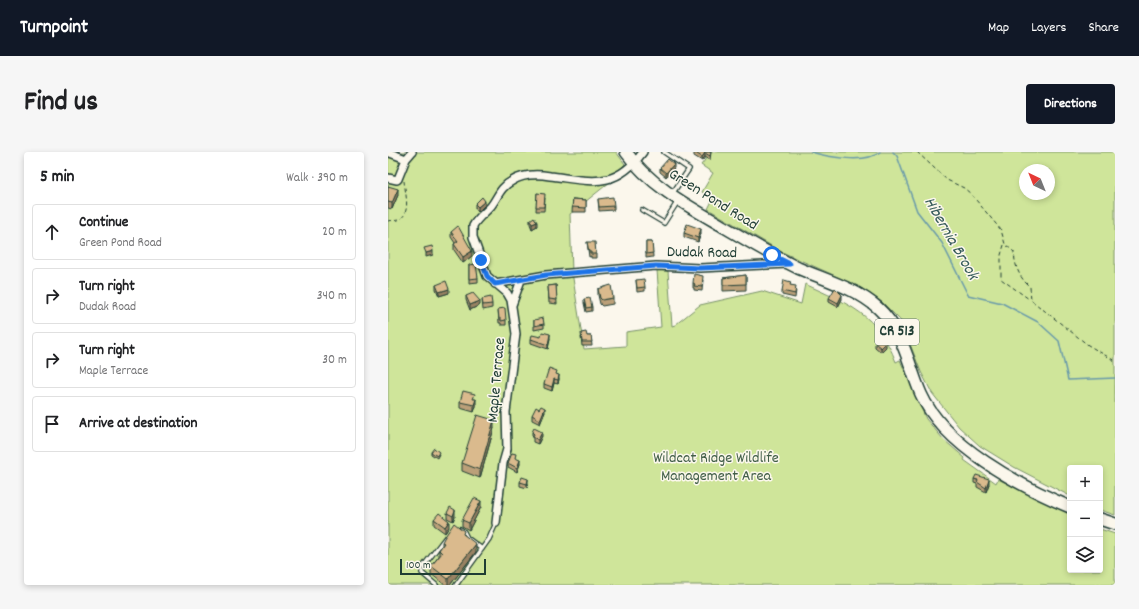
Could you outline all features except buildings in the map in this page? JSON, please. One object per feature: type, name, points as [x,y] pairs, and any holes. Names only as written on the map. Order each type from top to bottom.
[{"type":"main road","name":"Green Pond Road","points":[[626,152],[653,182],[675,198],[790,264],[849,289],[878,308],[900,337],[922,395],[942,424],[958,440],[986,462],[1044,495],[1067,506]]},
{"type":"main road","points":[[1103,520],[1115,524]]},
{"type":"street","points":[[634,162],[643,152]]},
{"type":"street","points":[[388,178],[398,179],[409,155],[390,154]]},
{"type":"street","name":"Maple Terrace","points":[[496,523],[503,463],[507,448],[506,412],[516,344],[512,305],[507,294],[487,276],[472,231],[475,222],[491,206],[502,188],[512,180],[536,175],[588,181],[607,180],[618,177],[634,162]]},
{"type":"street","name":"Dudak Road","points":[[495,284],[585,271],[656,266],[700,268],[790,264]]},
{"type":"street","points":[[512,305],[521,280]]},
{"type":"lane","points":[[642,210],[664,223],[689,169],[664,152]]},
{"type":"lane","points":[[456,585],[489,539],[496,523]]},
{"type":"lane","points":[[456,527],[464,532],[467,538],[482,549]]},
{"type":"lane","points":[[436,585],[422,573],[422,568],[449,534]]},
{"type":"path","points":[[917,152],[947,180],[964,188],[971,194],[1001,230],[1004,244],[1000,255],[1001,279],[1031,300],[1088,345],[1115,361]]},
{"type":"path","points":[[388,221],[398,220],[405,213],[407,195],[404,178]]},
{"type":"path","points":[[1004,244],[1014,252],[1015,265],[1021,279],[1030,287],[1031,300]]},
{"type":"green space","name":"Wildcat Ridge Wildlife Management Area","points":[[388,152],[616,152],[625,164],[622,167],[625,170],[570,214],[572,272],[584,349],[626,346],[626,332],[661,327],[657,270],[668,271],[672,326],[700,305],[762,291],[801,304],[805,284],[848,305],[860,312],[871,322],[889,346],[896,362],[900,360],[926,419],[944,440],[965,458],[964,460],[996,483],[998,479],[1067,513],[1067,573],[1103,573],[1103,530],[1115,534],[1115,585],[388,585]]},
{"type":"green space","points":[[707,152],[1115,152],[1115,515],[1103,511],[1103,465],[1067,465],[1067,494],[1014,467],[980,446],[959,427],[932,393],[921,372],[901,321],[882,302],[858,286],[782,252],[708,209],[713,199],[702,192],[713,173],[701,165],[705,160]]},
{"type":"waterway","name":"Hibernia Brook","points":[[811,152],[827,156],[856,159],[874,156],[880,152]]},
{"type":"waterway","name":"Hibernia Brook","points":[[893,152],[897,156],[917,211],[942,243],[968,295],[1002,303],[1038,322],[1059,341],[1068,380],[1115,378]]},
{"type":"route","points":[[481,260],[487,276],[495,284],[546,275],[656,266],[684,268],[740,268],[790,264],[772,255]]}]
